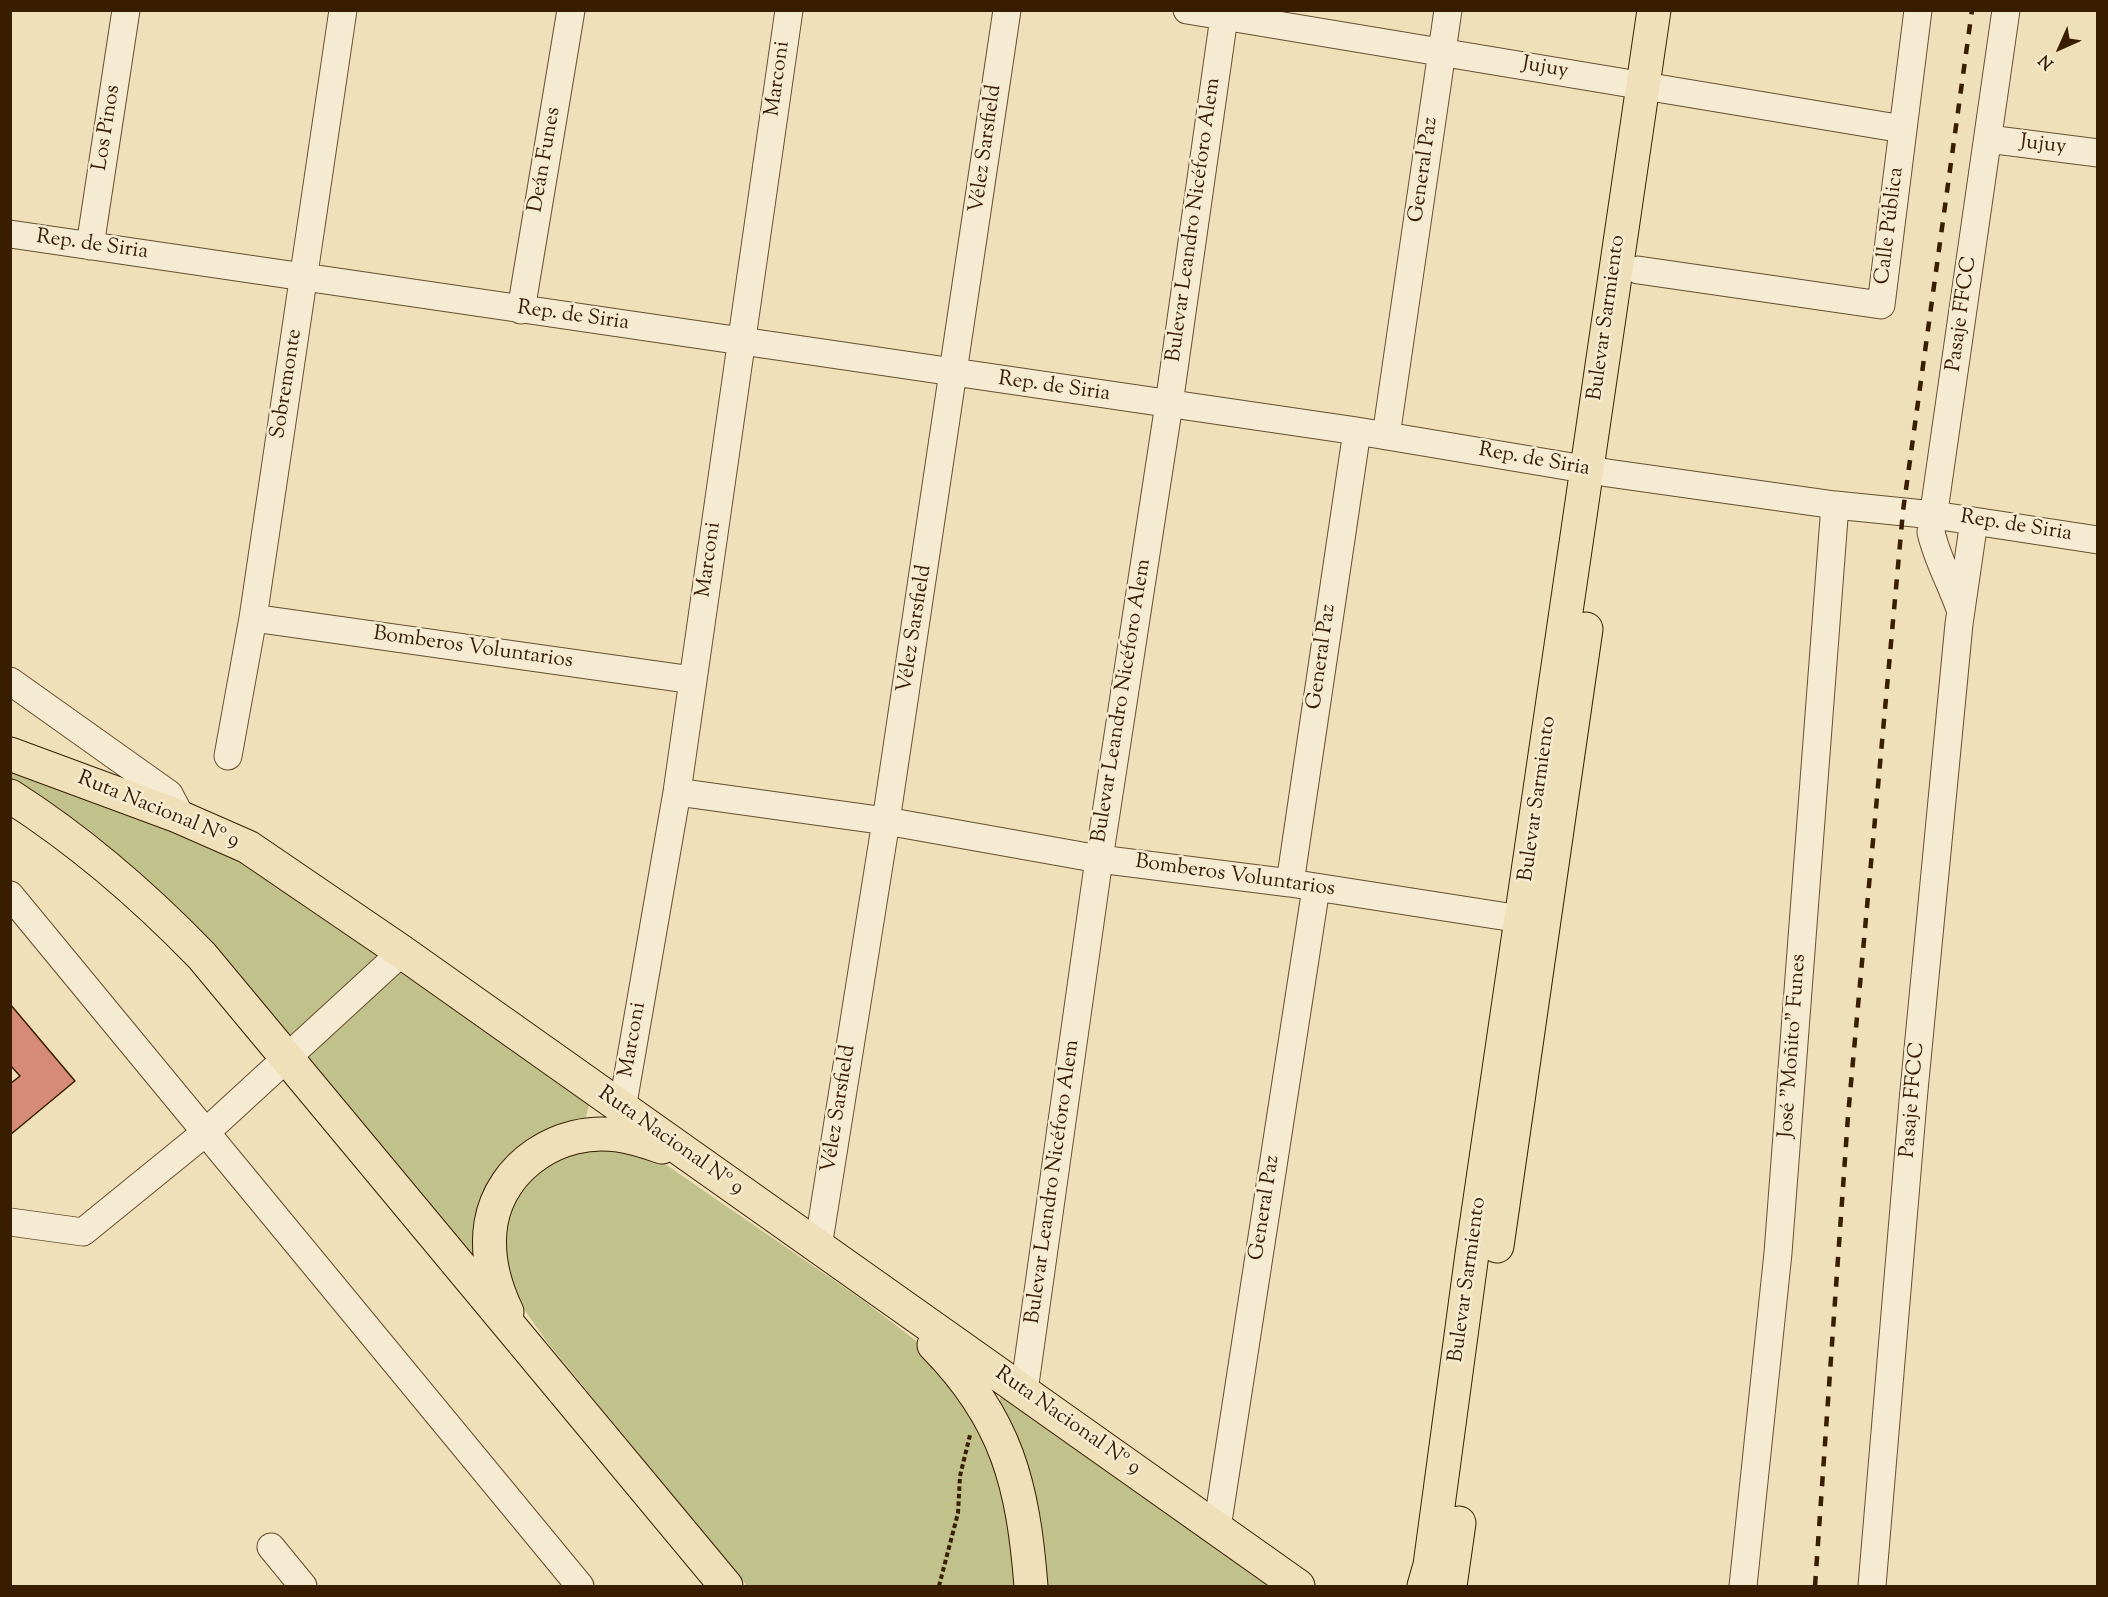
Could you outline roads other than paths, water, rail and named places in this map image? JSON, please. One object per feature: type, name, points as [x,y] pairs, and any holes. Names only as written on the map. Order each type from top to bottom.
[{"type":"main road","name":"Bulevar Sarmiento","points":[[1597,471],[1638,270],[1654,88],[1654,10]]},
{"type":"main road","name":"Bulevar Sarmiento","points":[[1439,1577],[1654,88],[1677,10]]},
{"type":"main road","name":"Ruta Nacional Nº 9","points":[[10,754],[181,817],[248,847],[402,952],[1298,1587]]},
{"type":"main road","points":[[10,796],[76,840],[157,909],[202,956],[286,1060],[726,1587]]},
{"type":"main road","points":[[528,1348],[500,1298],[491,1263],[490,1233],[494,1210],[514,1173],[524,1163],[550,1146],[579,1136],[616,1134],[689,1156]]},
{"type":"main road","points":[[856,1273],[957,1369],[984,1405],[1007,1453],[1021,1499],[1031,1587]]},
{"type":"street","name":"Los Pinos","points":[[90,246],[126,10]]},
{"type":"street","name":"Sobremonte","points":[[228,756],[253,618],[344,10]]},
{"type":"street","name":"Deán Funes","points":[[521,310],[571,10]]},
{"type":"street","name":"Marconi","points":[[622,1109],[677,792],[789,10]]},
{"type":"street","name":"Vélez Sarsfield","points":[[818,1247],[955,374],[1007,10]]},
{"type":"street","name":"Jujuy","points":[[1187,10],[1224,13],[1903,129]]},
{"type":"street","name":"General Paz","points":[[1386,436],[1448,10]]},
{"type":"street","name":"Calle Pública","points":[[1638,270],[1881,305],[1918,10]]},
{"type":"street","name":"Pasaje FFCC","points":[[1961,613],[1947,574],[1936,553],[1931,532],[2006,10]]},
{"type":"street","name":"Bulevar Leandro Nicéforo Alem","points":[[1024,1391],[1099,859],[1169,404],[1224,13]]},
{"type":"street","name":"Jujuy","points":[[1988,139],[2097,153]]},
{"type":"street","name":"Rep. de Siria","points":[[10,234],[1357,431],[1597,471],[1835,505],[1934,514],[2097,540]]},
{"type":"street","name":"General Paz","points":[[1217,1528],[1303,885],[1357,431]]},
{"type":"street","name":"José \"Moñito\" Funes","points":[[1743,1587],[1779,1253],[1835,505]]},
{"type":"street","name":"Pasaje FFCC","points":[[1872,1587],[1913,1101],[1961,613],[1974,521]]},
{"type":"street","name":"Bomberos Voluntarios","points":[[253,618],[693,680]]},
{"type":"street","points":[[10,681],[169,794],[181,817]]},
{"type":"street","name":"Bomberos Voluntarios","points":[[677,792],[886,821],[1099,859],[1303,885],[1533,921]]},
{"type":"street","points":[[10,895],[580,1587]]},
{"type":"street","points":[[10,1222],[83,1232],[206,1132],[402,952]]},
{"type":"street","points":[[271,1547],[303,1587]]},
{"type":"railway","points":[[1815,1586],[1848,1116],[1903,511],[1972,10]]}]
